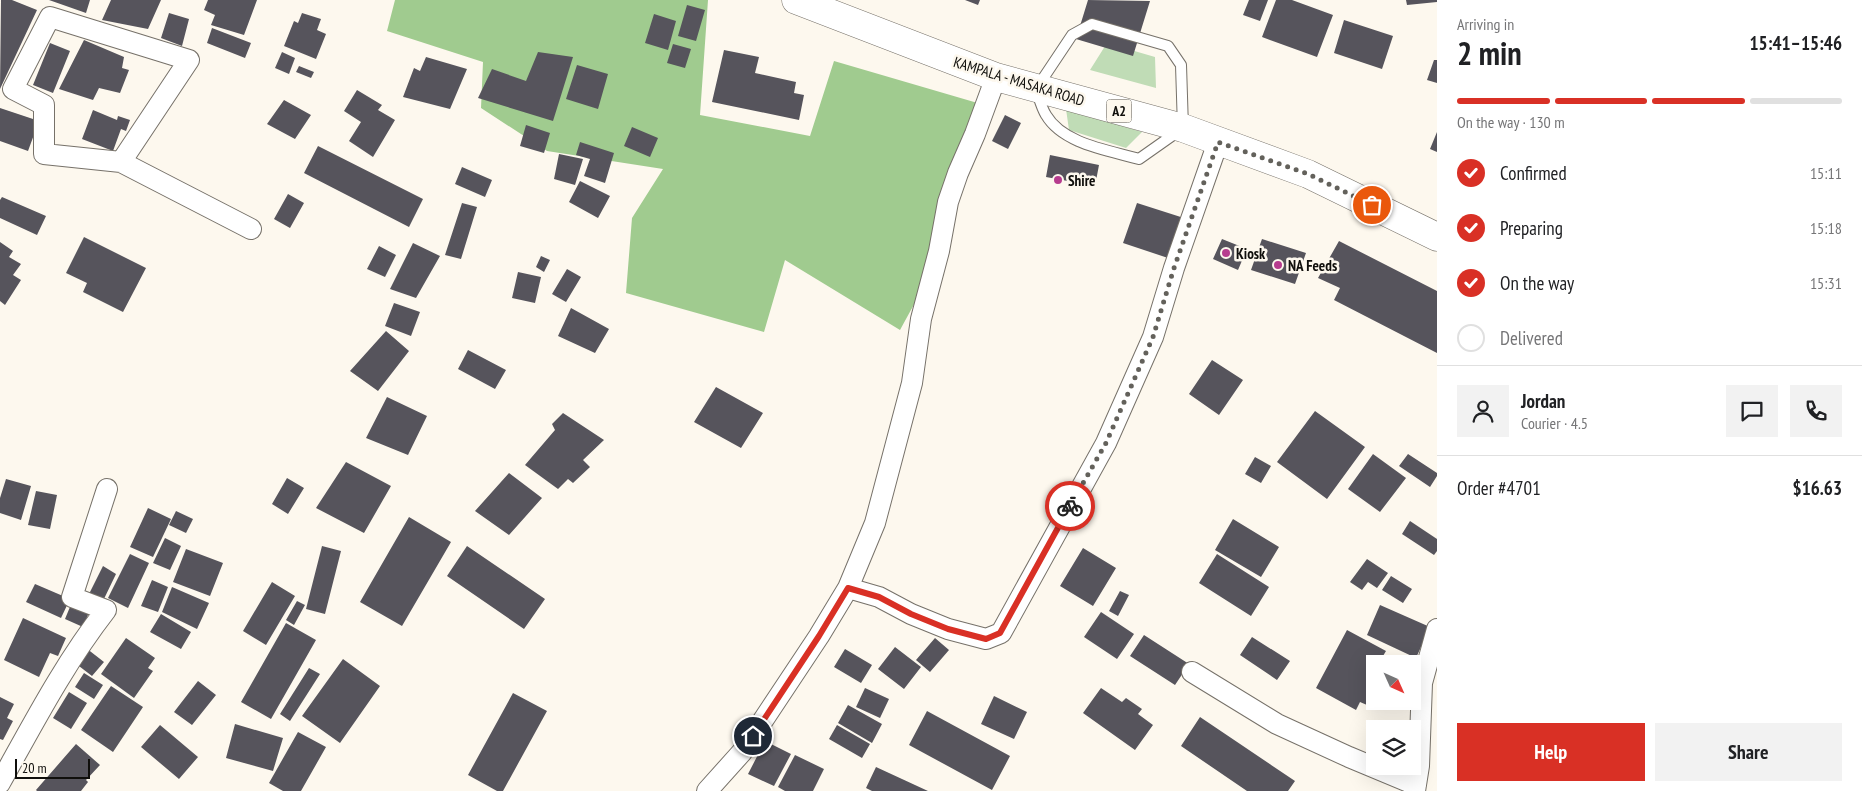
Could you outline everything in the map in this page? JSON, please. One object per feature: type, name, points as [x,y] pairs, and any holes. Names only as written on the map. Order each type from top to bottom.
[{"type":"main road","name":"KAMPALA - MASAKA ROAD","points":[[796,0],[996,77],[1183,128],[1308,174],[1437,237]]},
{"type":"street","points":[[120,162],[189,60],[50,17],[12,89],[44,105],[44,154],[120,162],[251,229]]},
{"type":"street","points":[[707,791],[742,752],[819,636],[848,588],[875,523],[912,383],[921,319],[939,251],[948,202],[996,77]]},
{"type":"street","points":[[848,588],[879,597],[911,614],[948,629],[986,639],[1000,633],[1106,443],[1153,337],[1174,268],[1218,142]]},
{"type":"street","points":[[0,783],[58,681],[84,639],[106,610],[72,597],[107,489]]},
{"type":"street","points":[[1192,672],[1277,724],[1416,788],[1428,720],[1422,683],[1437,629]]},
{"type":"lane","points":[[1092,24],[1168,46],[1180,65],[1183,128],[1139,159],[1072,139],[1059,132],[1046,114],[1036,89],[1072,35],[1092,24]]},
{"type":"green space","points":[[395,0],[708,0],[700,115],[810,136],[834,61],[981,104],[941,255],[900,330],[785,260],[764,332],[626,293],[632,218],[663,169],[547,151],[481,108],[483,62],[387,31]]},
{"type":"green space","points":[[1107,43],[1155,57],[1156,88],[1090,70]]},
{"type":"green space","points":[[1066,109],[1142,132],[1126,148],[1069,130]]},
{"type":"building","points":[[1,0],[12,0],[37,10],[0,89]]},
{"type":"building","points":[[49,0],[90,0],[86,13]]},
{"type":"building","points":[[111,0],[161,0],[148,29],[102,20]]},
{"type":"building","points":[[208,0],[257,0],[244,35],[211,25],[215,15],[204,10]]},
{"type":"building","points":[[965,0],[980,0],[978,5]]},
{"type":"building","points":[[1088,0],[1150,1],[1133,56],[1076,39]]},
{"type":"building","points":[[1249,0],[1268,0],[1260,21],[1243,15]]},
{"type":"building","points":[[1276,0],[1292,0],[1333,15],[1317,57],[1262,37]]},
{"type":"building","points":[[1406,0],[1437,0],[1437,2],[1407,5]]},
{"type":"building","points":[[687,5],[705,10],[696,41],[678,36]]},
{"type":"building","points":[[169,13],[189,19],[182,46],[161,38]]},
{"type":"building","points":[[302,13],[321,19],[317,30],[326,34],[316,59],[284,46],[294,21],[298,23]]},
{"type":"building","points":[[654,14],[676,21],[668,50],[645,43]]},
{"type":"building","points":[[1344,20],[1393,36],[1382,69],[1334,53]]},
{"type":"building","points":[[212,28],[251,43],[245,58],[207,43]]},
{"type":"building","points":[[84,40],[124,57],[122,68],[129,70],[120,93],[99,88],[93,100],[59,89]]},
{"type":"building","points":[[50,43],[70,51],[53,93],[33,85]]},
{"type":"building","points":[[673,44],[691,49],[685,68],[667,63]]},
{"type":"building","points":[[724,50],[759,57],[755,73],[796,82],[794,93],[804,95],[799,120],[712,102]]},
{"type":"building","points":[[282,52],[295,58],[289,74],[275,68]]},
{"type":"building","points":[[538,52],[573,57],[553,121],[478,98],[492,69],[526,81]]},
{"type":"building","points":[[426,57],[467,69],[450,109],[403,97],[414,68],[420,71]]},
{"type":"building","points":[[1434,60],[1437,60],[1437,83],[1427,80]]},
{"type":"building","points":[[577,65],[608,74],[598,109],[566,99]]},
{"type":"building","points":[[299,66],[314,72],[311,78],[296,72]]},
{"type":"building","points":[[357,90],[382,105],[378,110],[395,120],[373,157],[349,141],[361,122],[344,111]]},
{"type":"building","points":[[284,100],[311,115],[295,139],[267,124]]},
{"type":"building","points":[[0,108],[39,121],[28,151],[0,141]]},
{"type":"building","points":[[93,110],[117,120],[118,116],[130,120],[126,131],[121,129],[113,151],[82,139]]},
{"type":"building","points":[[1005,115],[1021,123],[1008,149],[992,141]]},
{"type":"building","points":[[526,125],[550,133],[544,153],[520,146]]},
{"type":"building","points":[[632,127],[658,138],[650,157],[624,146]]},
{"type":"building","points":[[1437,132],[1437,152],[1430,149]]},
{"type":"building","points":[[580,142],[614,153],[605,183],[584,176],[590,159],[576,155]]},
{"type":"building","points":[[318,146],[423,199],[409,227],[304,173]]},
{"type":"building","points":[[559,154],[583,159],[575,185],[554,179]]},
{"type":"building","points":[[1050,155],[1099,165],[1095,186],[1046,177]]},
{"type":"building","points":[[462,167],[492,180],[485,197],[455,184]]},
{"type":"building","points":[[580,181],[610,196],[598,218],[569,202]]},
{"type":"building","points":[[288,194],[304,203],[290,228],[274,219]]},
{"type":"building","points":[[2,197],[46,216],[37,235],[0,218],[0,200]]},
{"type":"building","points":[[462,203],[477,207],[461,259],[445,255]]},
{"type":"building","points":[[1137,203],[1187,219],[1174,260],[1123,243]]},
{"type":"building","points":[[84,237],[146,268],[123,312],[83,292],[87,283],[66,273]]},
{"type":"building","points":[[1222,239],[1247,249],[1238,270],[1213,259]]},
{"type":"building","points":[[1262,239],[1306,253],[1295,284],[1251,270]]},
{"type":"building","points":[[1339,241],[1437,291],[1437,353],[1334,300],[1340,288],[1318,278]]},
{"type":"building","points":[[0,242],[13,251],[9,257],[21,264],[13,275],[21,280],[5,305],[0,301]]},
{"type":"building","points":[[413,243],[440,256],[416,298],[390,289]]},
{"type":"building","points":[[379,246],[396,255],[385,277],[367,269]]},
{"type":"building","points":[[541,256],[550,260],[544,272],[536,267]]},
{"type":"building","points":[[567,269],[581,277],[566,302],[552,294]]},
{"type":"building","points":[[518,272],[541,277],[535,303],[512,298]]},
{"type":"building","points":[[394,303],[420,312],[411,336],[385,326]]},
{"type":"building","points":[[571,308],[609,329],[595,353],[558,336]]},
{"type":"building","points":[[386,331],[409,351],[378,391],[350,371]]},
{"type":"building","points":[[468,350],[506,370],[495,389],[458,369]]},
{"type":"building","points":[[1212,360],[1243,380],[1219,415],[1189,394]]},
{"type":"building","points":[[716,387],[763,413],[741,448],[694,422]]},
{"type":"building","points":[[387,397],[427,416],[408,455],[366,438]]},
{"type":"building","points":[[1315,411],[1365,447],[1327,499],[1277,462]]},
{"type":"building","points":[[563,413],[604,440],[583,460],[590,467],[573,483],[568,479],[558,489],[525,465],[555,430],[552,424]]},
{"type":"building","points":[[1373,454],[1406,478],[1380,512],[1348,489]]},
{"type":"building","points":[[1408,454],[1437,473],[1430,487],[1399,466]]},
{"type":"building","points":[[1255,457],[1271,466],[1261,483],[1245,474]]},
{"type":"building","points":[[346,462],[391,486],[364,533],[316,508]]},
{"type":"building","points":[[509,473],[542,498],[509,535],[475,511]]},
{"type":"building","points":[[287,478],[304,488],[288,514],[272,504]]},
{"type":"building","points":[[6,479],[31,486],[21,520],[0,513],[0,498]]},
{"type":"building","points":[[36,491],[57,495],[50,529],[28,525]]},
{"type":"building","points":[[148,508],[171,519],[153,557],[130,547]]},
{"type":"building","points":[[176,511],[193,519],[186,533],[169,525]]},
{"type":"building","points":[[409,517],[451,542],[402,626],[360,602]]},
{"type":"building","points":[[1233,519],[1279,547],[1261,577],[1215,550]]},
{"type":"building","points":[[1410,521],[1437,539],[1437,551],[1434,555],[1402,534]]},
{"type":"building","points":[[165,538],[181,546],[170,570],[153,563]]},
{"type":"building","points":[[322,546],[341,551],[325,614],[306,609]]},
{"type":"building","points":[[467,546],[545,599],[524,629],[447,576]]},
{"type":"building","points":[[1083,548],[1116,568],[1093,606],[1060,586]]},
{"type":"building","points":[[186,549],[223,563],[210,596],[173,582]]},
{"type":"building","points":[[130,554],[149,563],[128,608],[108,598]]},
{"type":"building","points":[[1217,554],[1269,587],[1251,616],[1199,583]]},
{"type":"building","points":[[1367,559],[1388,573],[1377,588],[1368,582],[1362,590],[1350,582]]},
{"type":"building","points":[[103,566],[116,574],[102,603],[88,596]]},
{"type":"building","points":[[1391,576],[1412,589],[1403,603],[1382,590]]},
{"type":"building","points":[[152,580],[168,587],[158,612],[141,606]]},
{"type":"building","points":[[272,582],[295,596],[266,645],[243,631]]},
{"type":"building","points":[[35,584],[70,599],[61,618],[26,602]]},
{"type":"building","points":[[172,587],[209,603],[197,629],[162,612]]},
{"type":"building","points":[[1120,591],[1129,595],[1118,616],[1109,611]]},
{"type":"building","points":[[297,601],[305,605],[294,625],[286,620]]},
{"type":"building","points":[[72,602],[90,610],[83,627],[65,619]]},
{"type":"building","points":[[1380,605],[1430,627],[1417,655],[1410,655],[1367,635]]},
{"type":"building","points":[[1101,612],[1134,634],[1117,659],[1084,637]]},
{"type":"building","points":[[161,614],[191,632],[181,649],[150,632]]},
{"type":"building","points":[[23,618],[66,638],[58,656],[50,653],[39,677],[4,660]]},
{"type":"building","points":[[286,623],[316,640],[271,719],[241,702]]},
{"type":"building","points":[[1347,630],[1386,651],[1384,655],[1366,655],[1366,705],[1360,702],[1356,710],[1316,688]]},
{"type":"building","points":[[1144,635],[1189,664],[1175,685],[1130,656]]},
{"type":"building","points":[[1252,637],[1290,661],[1277,680],[1240,655]]},
{"type":"building","points":[[126,638],[155,658],[148,668],[153,671],[134,698],[101,674]]},
{"type":"building","points":[[935,638],[949,650],[930,672],[916,660]]},
{"type":"building","points":[[895,647],[921,667],[904,689],[878,669]]},
{"type":"building","points":[[86,648],[104,662],[92,676],[75,663]]},
{"type":"building","points":[[845,649],[872,665],[861,683],[834,667]]},
{"type":"building","points":[[343,659],[380,686],[340,743],[302,716]]},
{"type":"building","points":[[309,668],[320,674],[290,721],[280,714]]},
{"type":"building","points":[[84,673],[103,685],[94,699],[75,687]]},
{"type":"building","points":[[198,681],[216,695],[192,725],[174,712]]},
{"type":"building","points":[[111,686],[143,707],[113,752],[81,730]]},
{"type":"building","points":[[865,688],[889,699],[880,718],[856,707]]},
{"type":"building","points":[[1101,688],[1122,702],[1126,698],[1142,709],[1138,714],[1153,725],[1135,750],[1083,713]]},
{"type":"building","points":[[69,692],[87,703],[71,729],[53,718]]},
{"type":"building","points":[[513,693],[547,711],[503,791],[497,791],[468,775]]},
{"type":"building","points":[[994,696],[1027,712],[1014,739],[981,724]]},
{"type":"building","points":[[0,697],[14,704],[7,718],[13,721],[3,740],[0,739]]},
{"type":"building","points":[[848,705],[882,724],[872,743],[838,723]]},
{"type":"building","points":[[927,711],[1010,756],[992,790],[909,745]]},
{"type":"building","points":[[1200,717],[1295,781],[1288,791],[1247,791],[1181,746]]},
{"type":"building","points":[[235,724],[283,738],[273,771],[226,758]]},
{"type":"building","points":[[160,725],[198,757],[179,779],[141,747]]},
{"type":"building","points":[[837,725],[870,744],[862,758],[829,739]]},
{"type":"building","points":[[298,732],[326,747],[301,791],[283,791],[269,783]]},
{"type":"building","points":[[765,741],[791,754],[774,786],[748,774]]},
{"type":"building","points":[[76,744],[100,765],[86,780],[88,782],[81,791],[37,791],[36,790]]},
{"type":"building","points":[[795,755],[824,769],[813,791],[785,791],[778,787]]},
{"type":"building","points":[[876,767],[928,791],[872,791],[866,788]]},
{"type":"way so far","points":[[1070,506],[1106,443],[1153,337],[1174,268],[1218,142],[1308,174],[1372,205]]},
{"type":"place","name":"Shire","points":[[1058,180]]},
{"type":"place","name":"Kiosk","points":[[1226,253]]},
{"type":"place","name":"NA Feeds","points":[[1278,265]]},
{"type":"route","points":[[753,736],[819,636],[848,588],[879,597],[911,614],[948,629],[986,639],[1000,633],[1070,506]]}]
